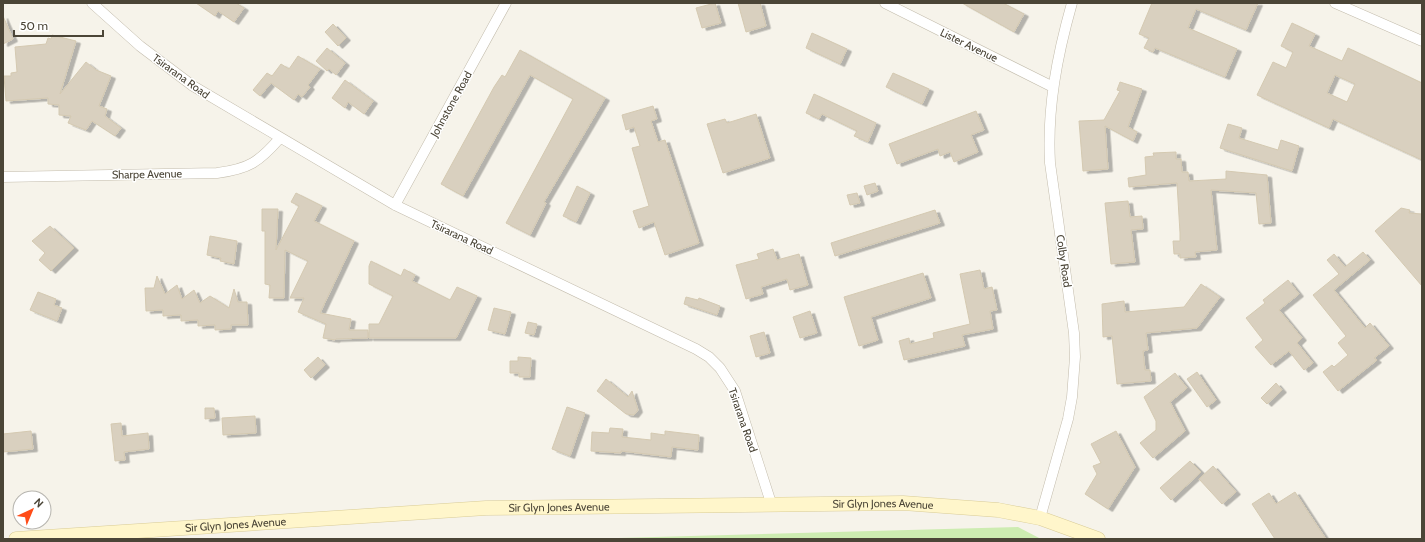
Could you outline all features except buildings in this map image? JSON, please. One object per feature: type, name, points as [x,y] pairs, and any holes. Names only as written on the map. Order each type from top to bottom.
[{"type":"main road","name":"Sir Glyn Jones Avenue","points":[[16,539],[86,537],[486,508],[656,505],[772,506],[903,503],[998,510],[1040,518],[1098,539]]},
{"type":"street","name":"Tsirarana Road","points":[[92,3],[140,46],[187,83],[395,206],[591,298],[696,349],[709,357],[724,374],[735,391],[772,506]]},
{"type":"street","name":"Johnstone Road","points":[[395,206],[506,3]]},
{"type":"street","name":"Lister Avenue","points":[[885,3],[1054,87]]},
{"type":"street","name":"Colby Road","points":[[1040,518],[1068,419],[1072,397],[1075,357],[1074,333],[1050,163],[1049,112],[1060,50],[1072,3]]},
{"type":"street","points":[[1335,3],[1422,41]]},
{"type":"street","name":"Sharpe Avenue","points":[[3,177],[217,172],[236,170],[255,163],[280,138]]},
{"type":"green space","points":[[1018,527],[1041,539],[616,539],[618,538]]}]
